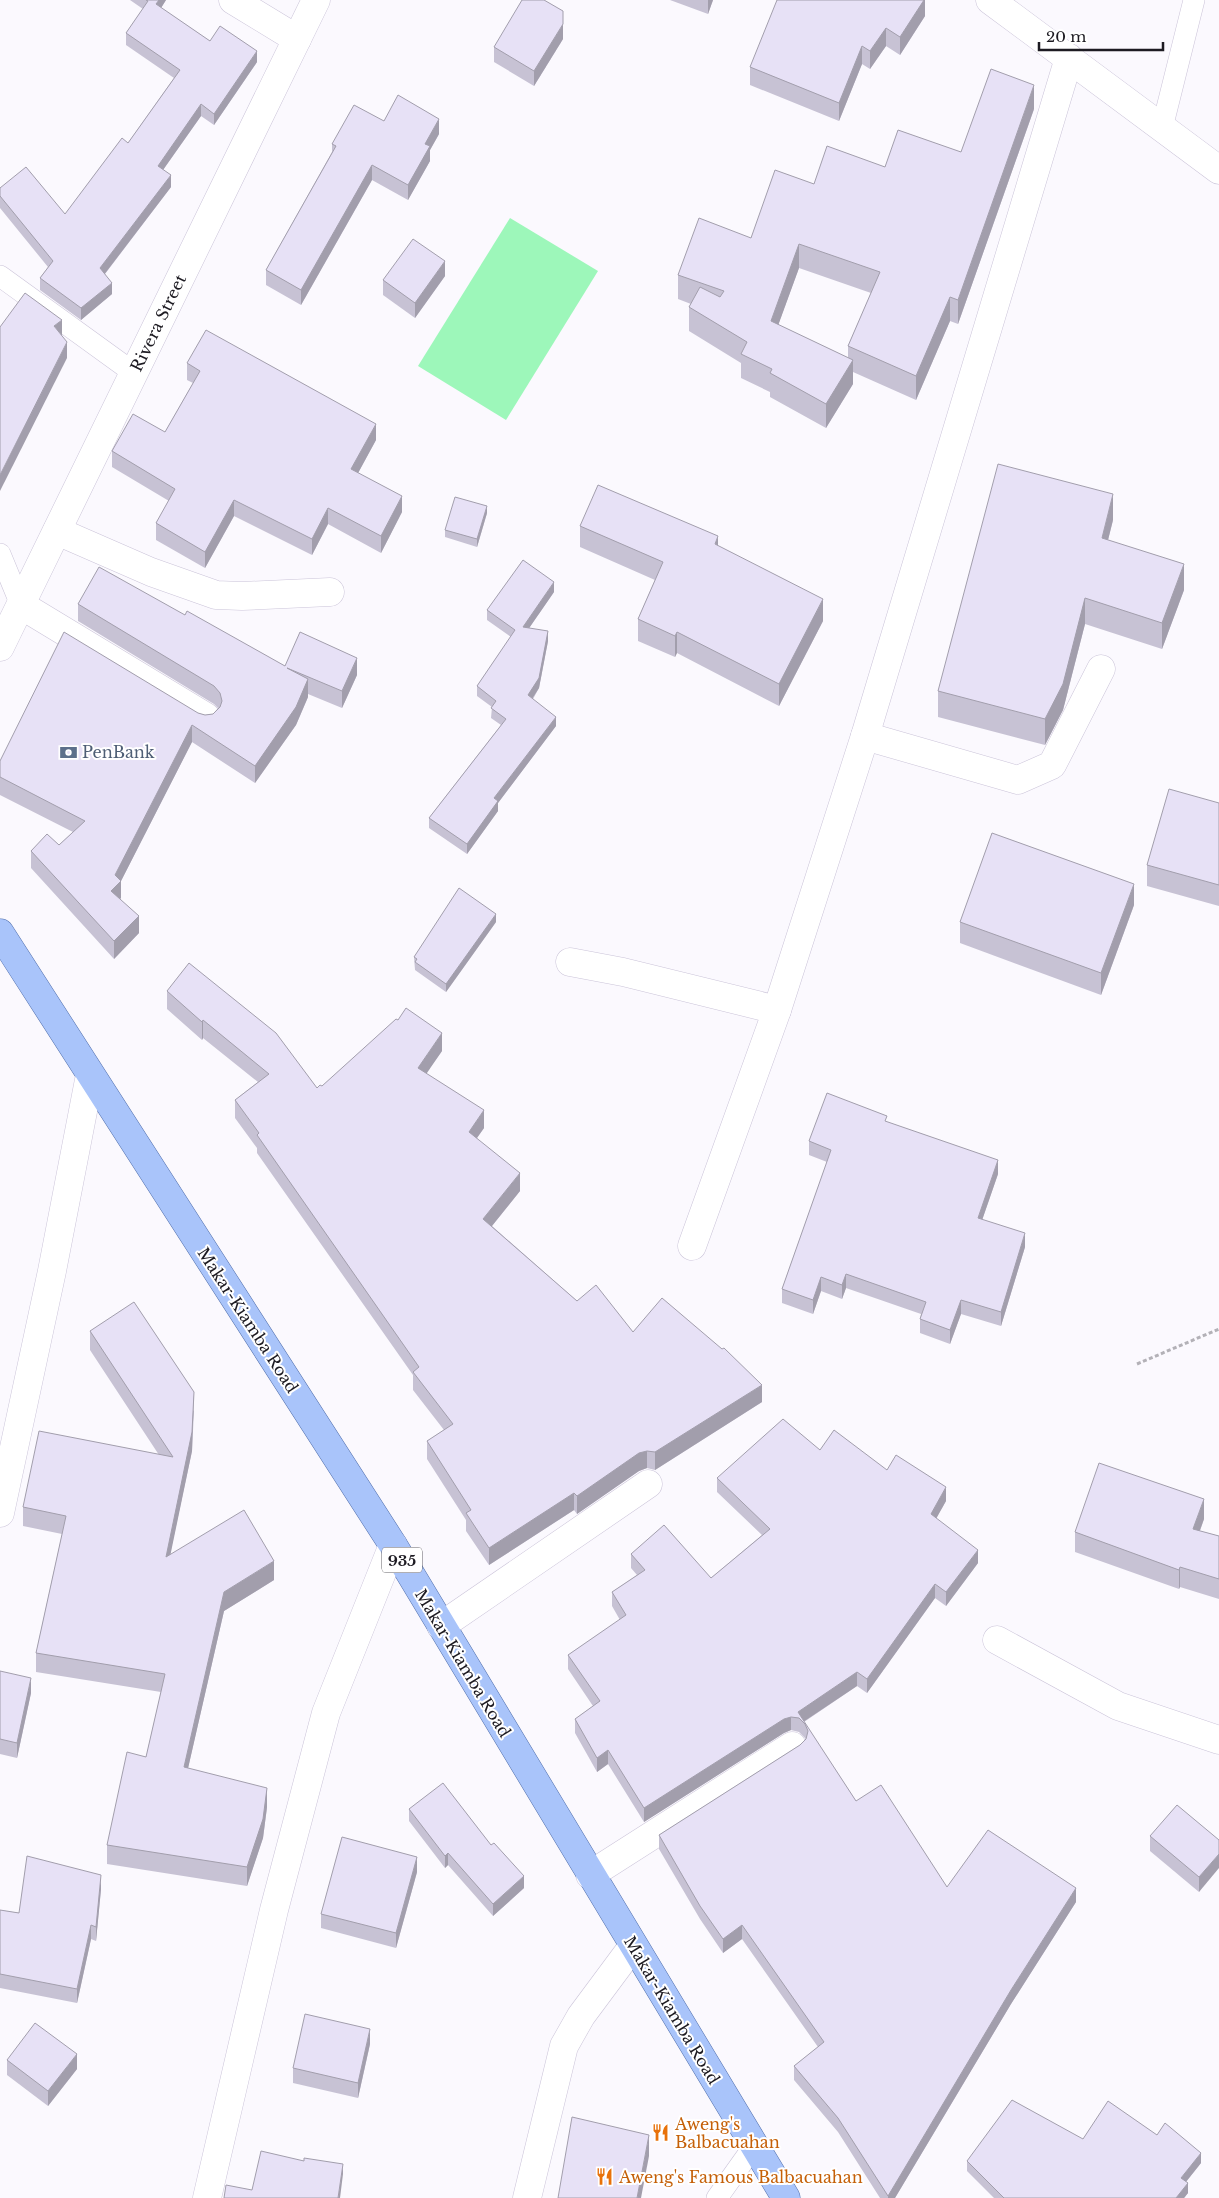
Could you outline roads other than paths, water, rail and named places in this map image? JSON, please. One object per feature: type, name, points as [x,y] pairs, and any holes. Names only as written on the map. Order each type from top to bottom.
[{"type":"main road","name":"Makar-Kiamba Road","points":[[0,933],[393,1545],[786,2198]]},
{"type":"street","points":[[232,0],[298,39]]},
{"type":"street","name":"Rivera Street","points":[[0,647],[316,0]]},
{"type":"street","points":[[990,0],[1219,170]]},
{"type":"street","points":[[692,1246],[777,1010],[865,736],[1068,58]]},
{"type":"street","points":[[58,531],[151,572],[216,595],[242,596],[330,592]]},
{"type":"street","points":[[21,604],[206,717]]},
{"type":"street","points":[[865,736],[1018,780],[1052,765],[1101,669]]},
{"type":"street","points":[[570,962],[623,972],[777,1010]]},
{"type":"street","points":[[0,1513],[4,1472],[52,1271],[90,1075]]},
{"type":"street","points":[[441,1626],[648,1484]]},
{"type":"street","points":[[207,2198],[274,1910],[326,1713],[393,1545]]},
{"type":"street","points":[[997,1640],[1118,1706],[1219,1740]]},
{"type":"street","points":[[590,1875],[792,1746]]},
{"type":"street","points":[[527,2198],[564,2046],[581,2016],[633,1946]]},
{"type":"lane","points":[[1162,128],[1194,0]]},
{"type":"lane","points":[[0,276],[134,372]]},
{"type":"lane","points":[[0,554],[21,604]]},
{"type":"lane","points":[[717,2198],[754,2146]]},
{"type":"place","name":"PenBank","points":[[68,752]]},
{"type":"place","name":"Aweng's Balbacuahan","points":[[661,2133]]},
{"type":"place","name":"Aweng's Famous Balbacuahan","points":[[605,2177]]}]
